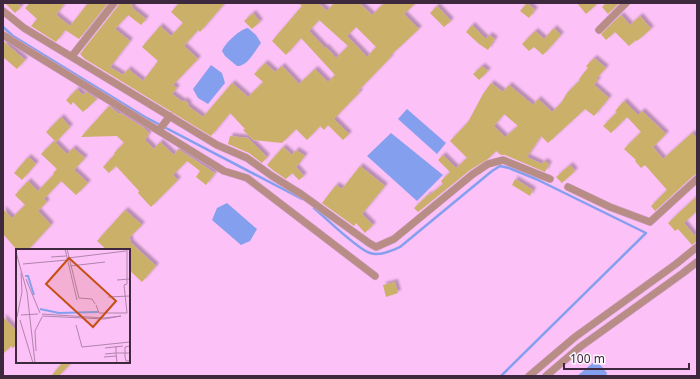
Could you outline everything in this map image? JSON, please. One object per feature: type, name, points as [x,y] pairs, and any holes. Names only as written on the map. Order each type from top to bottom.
[{"type":"street","points":[[72,56],[114,3]]},
{"type":"street","points":[[599,30],[626,3]]},
{"type":"street","points":[[3,11],[24,28],[217,145],[248,158],[272,176],[301,194],[368,243],[376,247],[394,239],[473,174],[488,164],[503,160],[550,179]]},
{"type":"street","points":[[3,35],[224,171],[247,178],[375,276]]},
{"type":"street","points":[[159,130],[170,116]]},
{"type":"street","points":[[568,186],[610,207],[650,222],[697,179]]},
{"type":"street","points":[[529,376],[574,337],[676,264],[697,247]]},
{"type":"street","points":[[546,376],[580,347],[697,262]]},
{"type":"water","points":[[248,28],[256,35],[261,43],[244,64],[237,66],[225,56],[222,51],[233,37]]},
{"type":"water","points":[[211,65],[222,73],[225,83],[208,104],[198,98],[193,89]]},
{"type":"water","points":[[407,109],[446,143],[437,154],[398,119]]},
{"type":"water","points":[[391,133],[443,175],[417,201],[367,156]]},
{"type":"water","points":[[227,203],[257,229],[250,241],[241,245],[212,220],[217,208]]},
{"type":"water","points":[[594,362],[598,363],[603,368],[607,373],[606,376],[577,376]]},
{"type":"building","points":[[5,3],[17,3],[21,7],[15,13]]},
{"type":"building","points":[[30,3],[65,3],[56,15],[70,26],[88,3],[108,3],[79,39],[65,30],[56,42],[31,26],[37,19],[25,8]]},
{"type":"building","points":[[119,3],[130,3],[133,7],[132,8],[146,19],[141,25],[128,15],[115,29],[130,41],[110,67],[123,75],[128,69],[143,81],[158,61],[142,47],[160,26],[171,36],[183,23],[171,12],[179,3],[225,3],[200,32],[198,30],[184,46],[198,59],[173,85],[177,88],[172,94],[183,102],[184,100],[189,104],[188,106],[203,117],[232,83],[248,97],[263,82],[254,74],[265,63],[275,72],[282,66],[299,84],[315,69],[328,82],[335,75],[301,38],[286,55],[272,41],[302,6],[298,3],[318,3],[327,11],[334,3],[359,3],[372,15],[384,3],[416,3],[404,14],[419,29],[390,56],[391,57],[358,91],[360,92],[334,119],[349,134],[343,140],[328,125],[324,130],[320,126],[307,140],[296,129],[282,143],[253,140],[230,113],[211,136],[85,59],[80,54]],"holes":[[[319,20],[348,46],[336,58],[309,31]],[[356,27],[376,47],[367,57],[347,36]]]},
{"type":"building","points":[[527,3],[535,10],[529,18],[520,11]]},
{"type":"building","points":[[577,3],[598,3],[586,14]]},
{"type":"building","points":[[606,3],[619,3],[608,14],[602,7]]},
{"type":"building","points":[[437,6],[451,21],[444,27],[430,13]]},
{"type":"building","points":[[253,13],[260,22],[252,29],[244,21]]},
{"type":"building","points":[[621,15],[630,25],[640,16],[651,29],[629,46],[615,32],[606,40],[601,34]]},
{"type":"building","points":[[472,25],[486,39],[489,35],[495,39],[488,50],[466,32]]},
{"type":"building","points":[[554,28],[561,35],[543,55],[534,47],[529,51],[522,44],[535,31],[544,39]]},
{"type":"building","points":[[3,41],[25,60],[17,69],[3,57]]},
{"type":"building","points":[[594,58],[606,68],[596,79],[598,80],[594,85],[609,98],[594,116],[585,109],[548,143],[541,136],[527,157],[542,164],[544,161],[549,164],[545,172],[505,155],[501,155],[496,151],[488,159],[470,170],[418,212],[414,208],[429,194],[430,195],[443,184],[441,181],[450,172],[438,160],[443,155],[456,168],[467,158],[450,141],[468,122],[483,94],[491,83],[503,92],[509,85],[533,105],[538,99],[552,112],[561,103],[567,93],[580,80],[579,79],[588,68],[586,66]],"holes":[[[504,114],[518,126],[505,137],[494,126]]]},
{"type":"building","points":[[482,66],[488,71],[479,80],[473,74]]},
{"type":"building","points":[[77,89],[83,95],[86,92],[97,99],[83,112],[73,102],[71,105],[66,100]]},
{"type":"building","points":[[624,101],[638,115],[642,111],[666,134],[653,147],[663,159],[692,133],[697,138],[697,174],[694,175],[655,211],[651,206],[667,190],[645,165],[641,168],[635,161],[636,160],[624,149],[641,132],[627,117],[611,133],[603,126],[617,112],[615,111]]},
{"type":"building","points":[[109,106],[119,114],[120,113],[144,128],[149,133],[145,140],[154,149],[160,142],[174,155],[178,149],[215,173],[206,185],[196,177],[200,171],[187,161],[173,175],[178,180],[151,207],[138,193],[139,191],[116,166],[109,173],[103,167],[124,143],[117,136],[81,137]]},
{"type":"building","points":[[61,117],[70,127],[56,142],[46,132]]},
{"type":"building","points":[[230,136],[248,138],[267,157],[262,163],[249,153],[228,144]]},
{"type":"building","points":[[54,141],[67,154],[73,148],[85,158],[74,170],[88,183],[76,195],[61,181],[44,199],[47,202],[38,211],[51,225],[29,249],[16,249],[3,234],[3,209],[12,218],[25,205],[15,195],[28,181],[38,191],[54,174],[53,173],[57,169],[41,154]]},
{"type":"building","points":[[283,147],[292,155],[296,150],[305,156],[296,167],[304,176],[299,180],[292,173],[286,179],[267,165]]},
{"type":"building","points":[[28,157],[36,164],[22,180],[14,173]]},
{"type":"building","points":[[570,165],[575,171],[562,183],[556,177]]},
{"type":"building","points":[[360,166],[385,186],[362,214],[373,225],[365,233],[356,223],[354,226],[322,203],[336,185],[342,189]]},
{"type":"building","points":[[515,179],[533,190],[530,196],[512,185]]},
{"type":"building","points":[[697,196],[697,211],[684,223],[694,235],[697,232],[697,241],[692,245],[678,229],[675,231],[668,223]]},
{"type":"building","points":[[125,210],[142,225],[129,238],[131,241],[130,242],[156,266],[142,282],[130,271],[130,249],[106,249],[97,241]]},
{"type":"building","points":[[395,282],[398,293],[386,297],[383,285]]},
{"type":"building","points":[[3,317],[16,330],[16,345],[13,348],[11,346],[3,354]]},
{"type":"building","points":[[62,363],[71,363],[59,376],[51,376]]},
{"type":"waterway","points":[[3,27],[13,36],[145,117],[302,199]]},
{"type":"waterway","points":[[314,208],[357,246],[370,253],[385,253],[400,247],[500,166],[536,179],[646,233],[501,376]]}]
